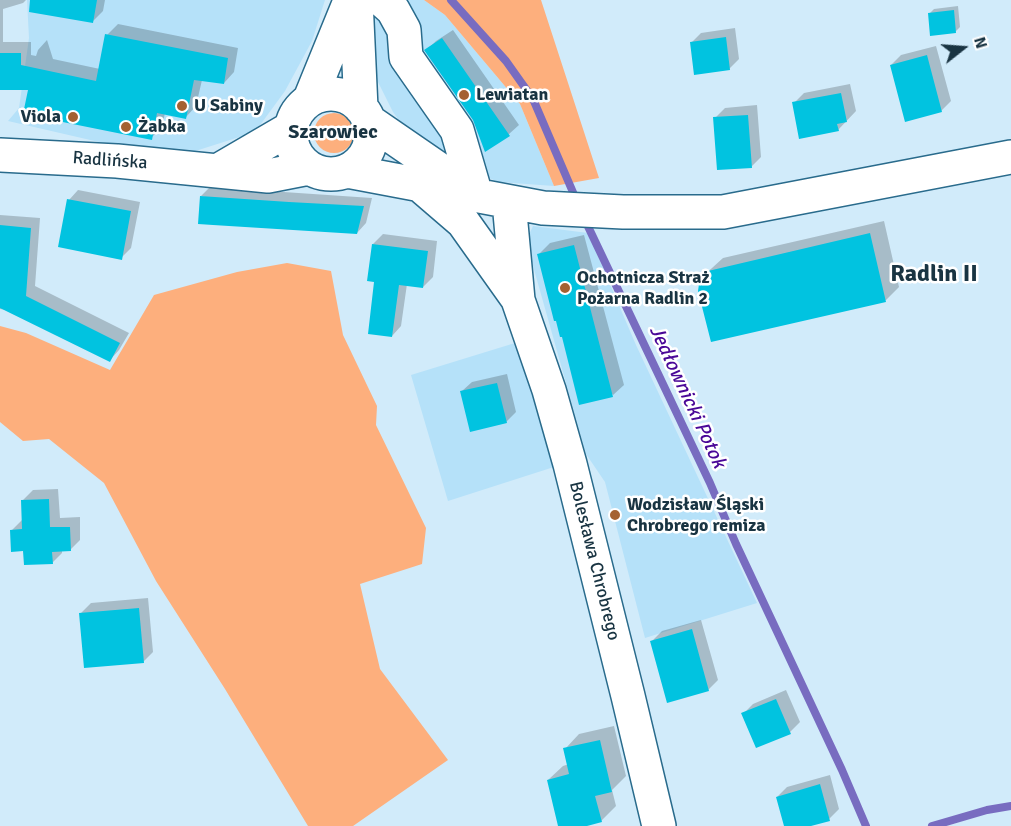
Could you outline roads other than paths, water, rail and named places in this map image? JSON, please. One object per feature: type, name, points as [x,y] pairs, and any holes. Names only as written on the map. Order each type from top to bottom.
[{"type":"street","points":[[351,0],[310,99],[294,117],[291,128],[294,151],[309,168],[321,173],[334,174],[347,171],[365,155],[369,145],[356,0]]},
{"type":"street","points":[[382,0],[393,10],[404,30],[406,57],[457,130],[476,195]]},
{"type":"street","points":[[310,99],[332,94],[343,96],[365,115],[476,195]]},
{"type":"street","points":[[219,170],[291,128]]},
{"type":"street","name":"Radlińska","points":[[0,155],[219,170],[268,176],[309,168]]},
{"type":"street","points":[[347,171],[543,208],[623,212],[723,212],[1011,157]]},
{"type":"street","name":"Bolesława Chrobrego","points":[[419,184],[463,222],[518,300]]},
{"type":"street","name":"Bolesława Chrobrego","points":[[509,202],[518,300],[549,390],[570,464],[658,826]]},
{"type":"waterway","name":"Jedłownicki Potok","points":[[451,0],[506,61],[533,99],[578,204]]},
{"type":"waterway","name":"Jedłownicki Potok","points":[[584,218],[710,483],[866,826]]},
{"type":"waterway","points":[[932,826],[987,810],[1011,806]]},
{"type":"place","name":"Lewiatan","points":[[464,95]]},
{"type":"place","name":"U Sabiny","points":[[182,106]]},
{"type":"place","name":"Viola","points":[[73,117]]},
{"type":"place","name":"Żabka","points":[[126,127]]},
{"type":"place","name":"Ochotnicza Straż Pożarna Radlin 2","points":[[565,288]]},
{"type":"place","name":"Wodzisław Śląski Chrobrego remiza","points":[[615,515]]},
{"type":"district","name":"Szarowiec","points":[[333,133]]},
{"type":"district","name":"Radlin II","points":[[934,275]]}]
